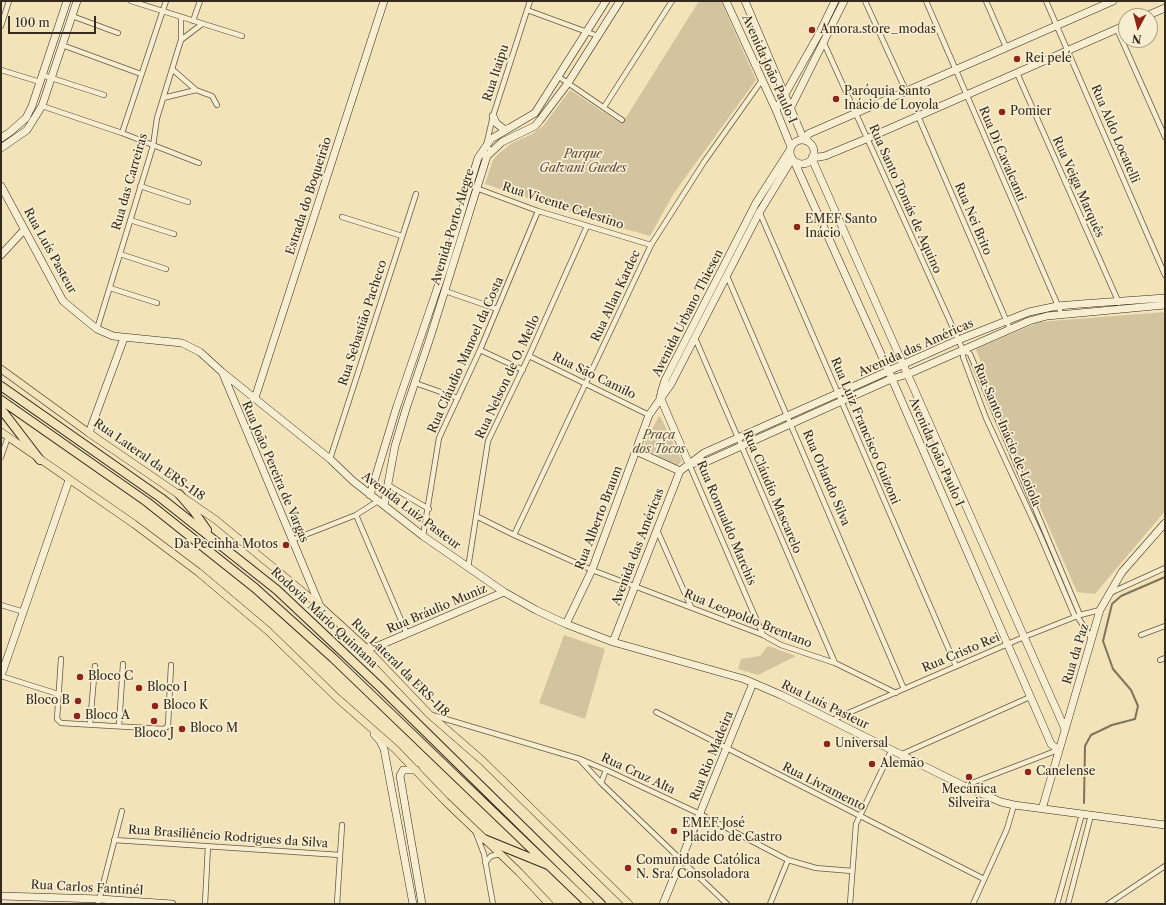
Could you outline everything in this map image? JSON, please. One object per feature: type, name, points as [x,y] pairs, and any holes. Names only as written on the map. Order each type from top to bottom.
[{"type":"highway","name":"Rodovia Mário Quintana","points":[[1,386],[109,460],[211,536],[277,590],[333,640],[601,904]]},
{"type":"highway","name":"Rodovia Mário Quintana","points":[[1,400],[147,502],[260,592],[332,658],[589,904]]},
{"type":"highway","points":[[1,409],[40,460]]},
{"type":"highway","points":[[178,494],[193,510],[211,536]]},
{"type":"highway","points":[[484,839],[551,867]]},
{"type":"main road","name":"Rua Lateral da ERS-118","points":[[1,369],[89,433],[216,520],[320,606],[376,657],[429,714],[483,761],[630,904]]},
{"type":"main road","points":[[1,432],[134,524],[198,572],[268,631],[354,713],[374,729],[549,904]]},
{"type":"street","points":[[1,26],[9,1]]},
{"type":"street","points":[[1,138],[26,118],[68,1]]},
{"type":"street","points":[[1,148],[27,130],[42,106],[77,1]]},
{"type":"street","points":[[131,1],[193,22],[242,36]]},
{"type":"street","points":[[122,133],[166,1]]},
{"type":"street","points":[[193,22],[200,1]]},
{"type":"street","name":"Estrada do Boqueirão","points":[[255,398],[384,1]]},
{"type":"street","name":"Rua Itaipu","points":[[489,148],[493,116],[530,1]]},
{"type":"street","name":"Avenida Porto Alegre","points":[[370,495],[397,406],[444,266],[472,187],[487,156],[491,139],[534,113],[559,77],[606,1]]},
{"type":"street","name":"Avenida Porto Alegre","points":[[489,148],[535,126],[568,83],[620,1]]},
{"type":"street","points":[[604,107],[672,1]]},
{"type":"street","name":"Avenida João Paulo I","points":[[726,1],[776,110],[790,148]]},
{"type":"street","name":"Avenida João Paulo I","points":[[746,1],[805,140]]},
{"type":"street","points":[[776,110],[819,34],[835,1]]},
{"type":"street","points":[[791,107],[844,1]]},
{"type":"street","points":[[865,1],[906,90]]},
{"type":"street","name":"Rua Di Cavalcanti","points":[[926,1],[1062,315]]},
{"type":"street","points":[[986,1],[1006,47]]},
{"type":"street","name":"Rua Aldo Locatelli","points":[[1046,1],[1165,275]]},
{"type":"street","points":[[805,140],[808,134],[1109,2]]},
{"type":"street","points":[[527,10],[588,30],[598,36]]},
{"type":"street","points":[[72,16],[118,33]]},
{"type":"street","name":"Rua das Carreiras","points":[[97,329],[153,146],[157,118],[181,40],[180,17]]},
{"type":"street","points":[[181,40],[202,24]]},
{"type":"street","points":[[805,140],[795,142],[790,148],[793,160],[803,164],[812,158],[825,156],[1117,29],[1165,137]]},
{"type":"street","name":"Rua Santo Tomás de Aquino","points":[[819,34],[963,350]]},
{"type":"street","points":[[62,45],[141,74]]},
{"type":"street","points":[[172,69],[196,90],[212,96],[217,105]]},
{"type":"street","points":[[1,70],[40,82]]},
{"type":"street","name":"Rua Veiga Marquês","points":[[1017,73],[1121,308]]},
{"type":"street","points":[[42,75],[104,95]]},
{"type":"street","points":[[559,77],[622,120]]},
{"type":"street","name":"Rua Allan Kardec","points":[[514,536],[586,384],[619,309],[651,245],[704,162],[762,80]]},
{"type":"street","points":[[163,98],[196,90]]},
{"type":"street","points":[[42,106],[122,133],[199,163]]},
{"type":"street","points":[[493,116],[496,123],[505,130],[509,128]]},
{"type":"street","name":"Rua Nei Brito","points":[[918,116],[1005,321],[1010,329]]},
{"type":"street","points":[[805,140],[813,148],[812,158]]},
{"type":"street","name":"Avenida Urbano Thiesen","points":[[660,397],[665,380],[691,328],[756,204],[790,148]]},
{"type":"street","name":"Avenida João Paulo I","points":[[812,158],[1065,729]]},
{"type":"street","name":"Avenida João Paulo I","points":[[793,160],[890,376],[1051,744],[1058,750]]},
{"type":"street","name":"Avenida Urbano Thiesen","points":[[660,397],[671,384],[759,213],[793,160]]},
{"type":"street","name":"Rua Luís Pasteur","points":[[1,186],[63,301],[97,329],[113,336],[182,343],[205,355],[222,372],[255,398]]},
{"type":"street","points":[[140,186],[188,202]]},
{"type":"street","name":"Avenida Porto Alegre","points":[[381,503],[388,485],[395,446],[406,409],[452,269],[472,187]]},
{"type":"street","name":"Rua Vicente Celestino","points":[[472,187],[538,211],[651,245]]},
{"type":"street","name":"Rua Sebastião Pacheco","points":[[330,459],[416,194]]},
{"type":"street","name":"Rua Luiz Francisco Guizoni","points":[[756,204],[956,666]]},
{"type":"street","name":"Rua Cláudio Manoel da Costa","points":[[423,536],[429,509],[439,438],[480,350],[538,211]]},
{"type":"street","points":[[342,217],[402,236]]},
{"type":"street","points":[[130,220],[174,234]]},
{"type":"street","name":"Rua Nelson de O. Mello","points":[[468,568],[488,441],[523,370],[587,226]]},
{"type":"street","points":[[1,255],[24,230]]},
{"type":"street","points":[[120,254],[166,269]]},
{"type":"street","points":[[444,266],[452,269]]},
{"type":"street","name":"Rua Orlando Silva","points":[[726,276],[792,425],[904,689]]},
{"type":"street","points":[[110,288],[157,303]]},
{"type":"street","points":[[445,291],[497,309]]},
{"type":"street","name":"Avenida das Américas","points":[[689,464],[708,462],[792,425],[890,376],[904,366],[958,340],[1029,312],[1057,306],[1165,298]]},
{"type":"street","name":"Avenida das Américas","points":[[613,642],[680,471],[704,453],[838,394],[890,376],[908,374],[1029,320],[1121,308],[1165,305]]},
{"type":"street","name":"Rua Cláudio Mascarelo","points":[[691,328],[835,663]]},
{"type":"street","points":[[421,336],[430,338]]},
{"type":"street","points":[[89,433],[124,338]]},
{"type":"street","points":[[480,350],[523,370]]},
{"type":"street","name":"Rua Santo Inácio de Loiola","points":[[963,350],[970,354],[1077,616],[986,418],[963,357],[963,350]]},
{"type":"street","name":"Rua São Camilo","points":[[529,356],[649,415]]},
{"type":"street","name":"Rua João Pereira de Vargas","points":[[222,372],[320,606]]},
{"type":"street","points":[[415,383],[458,398]]},
{"type":"street","name":"Rua Alberto Braum","points":[[566,624],[592,570],[649,415],[660,397]]},
{"type":"street","name":"Rua Romualdo Marchis","points":[[660,397],[763,635]]},
{"type":"street","name":"Avenida Luiz Pasteur","points":[[255,398],[330,459],[370,495],[423,536],[504,592],[566,624]]},
{"type":"street","points":[[397,406],[406,409]]},
{"type":"street","points":[[1,457],[8,436]]},
{"type":"street","points":[[636,451],[680,471]]},
{"type":"street","points":[[58,694],[1,676],[69,480]]},
{"type":"street","points":[[388,485],[429,509]]},
{"type":"street","points":[[292,540],[356,515],[381,503]]},
{"type":"street","points":[[356,515],[407,634]]},
{"type":"street","name":"Rua Leopoldo Brentano","points":[[476,516],[514,536],[592,570],[763,635],[781,645],[835,663],[896,692]]},
{"type":"street","name":"Rua da Paz","points":[[1042,809],[1100,610],[1122,572],[1165,523]]},
{"type":"street","points":[[657,530],[691,607]]},
{"type":"street","points":[[1110,593],[1165,568]]},
{"type":"street","points":[[297,588],[309,580]]},
{"type":"street","name":"Rua Bráulio Muniz","points":[[366,648],[378,646],[504,592]]},
{"type":"street","points":[[1,605],[24,612]]},
{"type":"street","name":"Rua Cristo Rei","points":[[832,720],[1024,637],[1077,616],[1100,610]]},
{"type":"street","points":[[1077,616],[1092,639]]},
{"type":"street","name":"Rua Luís Pasteur","points":[[566,624],[613,642],[753,683],[832,720],[891,751],[994,800],[1014,805],[1165,825]]},
{"type":"street","points":[[1141,636],[1165,626]]},
{"type":"street","name":"Rua Bráulio Muniz","points":[[376,657],[378,646]]},
{"type":"street","points":[[61,659],[56,719],[58,721],[61,723],[164,729],[168,726],[171,665]]},
{"type":"street","points":[[119,726],[123,664]]},
{"type":"street","points":[[90,724],[95,666]]},
{"type":"street","name":"Rua Rio Madeira","points":[[663,904],[753,683]]},
{"type":"street","points":[[900,755],[1030,697]]},
{"type":"street","name":"Rua Livramento","points":[[656,712],[984,879]]},
{"type":"street","points":[[354,713],[380,741],[384,749],[413,904]]},
{"type":"street","name":"Rua Cruz Alta","points":[[429,714],[580,759],[700,814],[788,860],[816,868],[852,871]]},
{"type":"street","points":[[447,730],[455,721]]},
{"type":"street","points":[[964,786],[1058,750]]},
{"type":"street","points":[[850,904],[856,824],[891,751]]},
{"type":"street","points":[[580,759],[601,783],[727,904]]},
{"type":"street","points":[[388,772],[395,768],[400,772],[401,786],[422,904]]},
{"type":"street","points":[[400,772],[406,769],[416,770]]},
{"type":"street","points":[[601,783],[606,770]]},
{"type":"street","points":[[973,904],[1007,829],[1014,805]]},
{"type":"street","points":[[99,902],[122,811]]},
{"type":"street","points":[[1057,904],[1082,814]]},
{"type":"street","points":[[1068,904],[1091,815]]},
{"type":"street","points":[[336,904],[342,825]]},
{"type":"street","points":[[473,828],[481,845],[492,904]]},
{"type":"street","name":"Rua Brasiliêncio Rodrigues da Silva","points":[[114,840],[340,855]]},
{"type":"street","points":[[205,904],[208,846]]},
{"type":"street","points":[[485,863],[491,856],[500,854]]},
{"type":"street","points":[[770,904],[788,860]]},
{"type":"street","points":[[405,863],[414,862]]},
{"type":"street","points":[[1108,904],[1165,866]]},
{"type":"street","points":[[1064,879],[1073,881]]},
{"type":"street","name":"Rua Carlos Fantinél","points":[[1,896],[99,902],[172,904]]},
{"type":"green space","name":"Parque Galvani Guedes","points":[[699,1],[721,1],[756,80],[674,193],[650,236],[591,219],[485,184],[493,160],[497,155],[512,143],[532,134],[543,126],[570,90],[620,123],[627,116]]},
{"type":"green space","points":[[1165,312],[1165,511],[1095,594],[1077,592],[1000,415],[976,349],[1039,322]]},
{"type":"green space","name":"Praça dos Tocos","points":[[659,416],[682,461],[677,466],[641,450]]},
{"type":"green space","points":[[564,635],[605,649],[585,719],[539,703]]},
{"type":"green space","points":[[768,646],[796,656],[758,675],[738,669],[741,659],[760,656]]},
{"type":"waterway","points":[[1084,803],[1085,746],[1091,735],[1112,725],[1135,719],[1138,706],[1131,690],[1113,669],[1103,641],[1112,604],[1121,596],[1165,577]]},
{"type":"place","name":"Amora.store_modas","points":[[812,30]]},
{"type":"place","name":"Rei pelé","points":[[1017,59]]},
{"type":"place","name":"Paróquia Santo Inácio de Loyola","points":[[836,99]]},
{"type":"place","name":"Pomier","points":[[1002,112]]},
{"type":"place","name":"EMEF Santo Inácio","points":[[797,227]]},
{"type":"place","name":"Da Pecinha Motos","points":[[286,545]]},
{"type":"place","name":"Bloco C","points":[[80,677]]},
{"type":"place","name":"Bloco I","points":[[139,688]]},
{"type":"place","name":"Bloco B","points":[[78,701]]},
{"type":"place","name":"Bloco K","points":[[155,706]]},
{"type":"place","name":"Bloco A","points":[[77,716]]},
{"type":"place","name":"Bloco J","points":[[154,721]]},
{"type":"place","name":"Bloco M","points":[[182,729]]},
{"type":"place","name":"Universal","points":[[827,744]]},
{"type":"place","name":"Alemão","points":[[872,764]]},
{"type":"place","name":"Canelense","points":[[1028,772]]},
{"type":"place","name":"Mecânica Silveira","points":[[969,777]]},
{"type":"place","name":"EMEF José Plácido de Castro","points":[[674,831]]},
{"type":"place","name":"Comunidade Católica N. Sra. Consoladora","points":[[628,868]]}]
